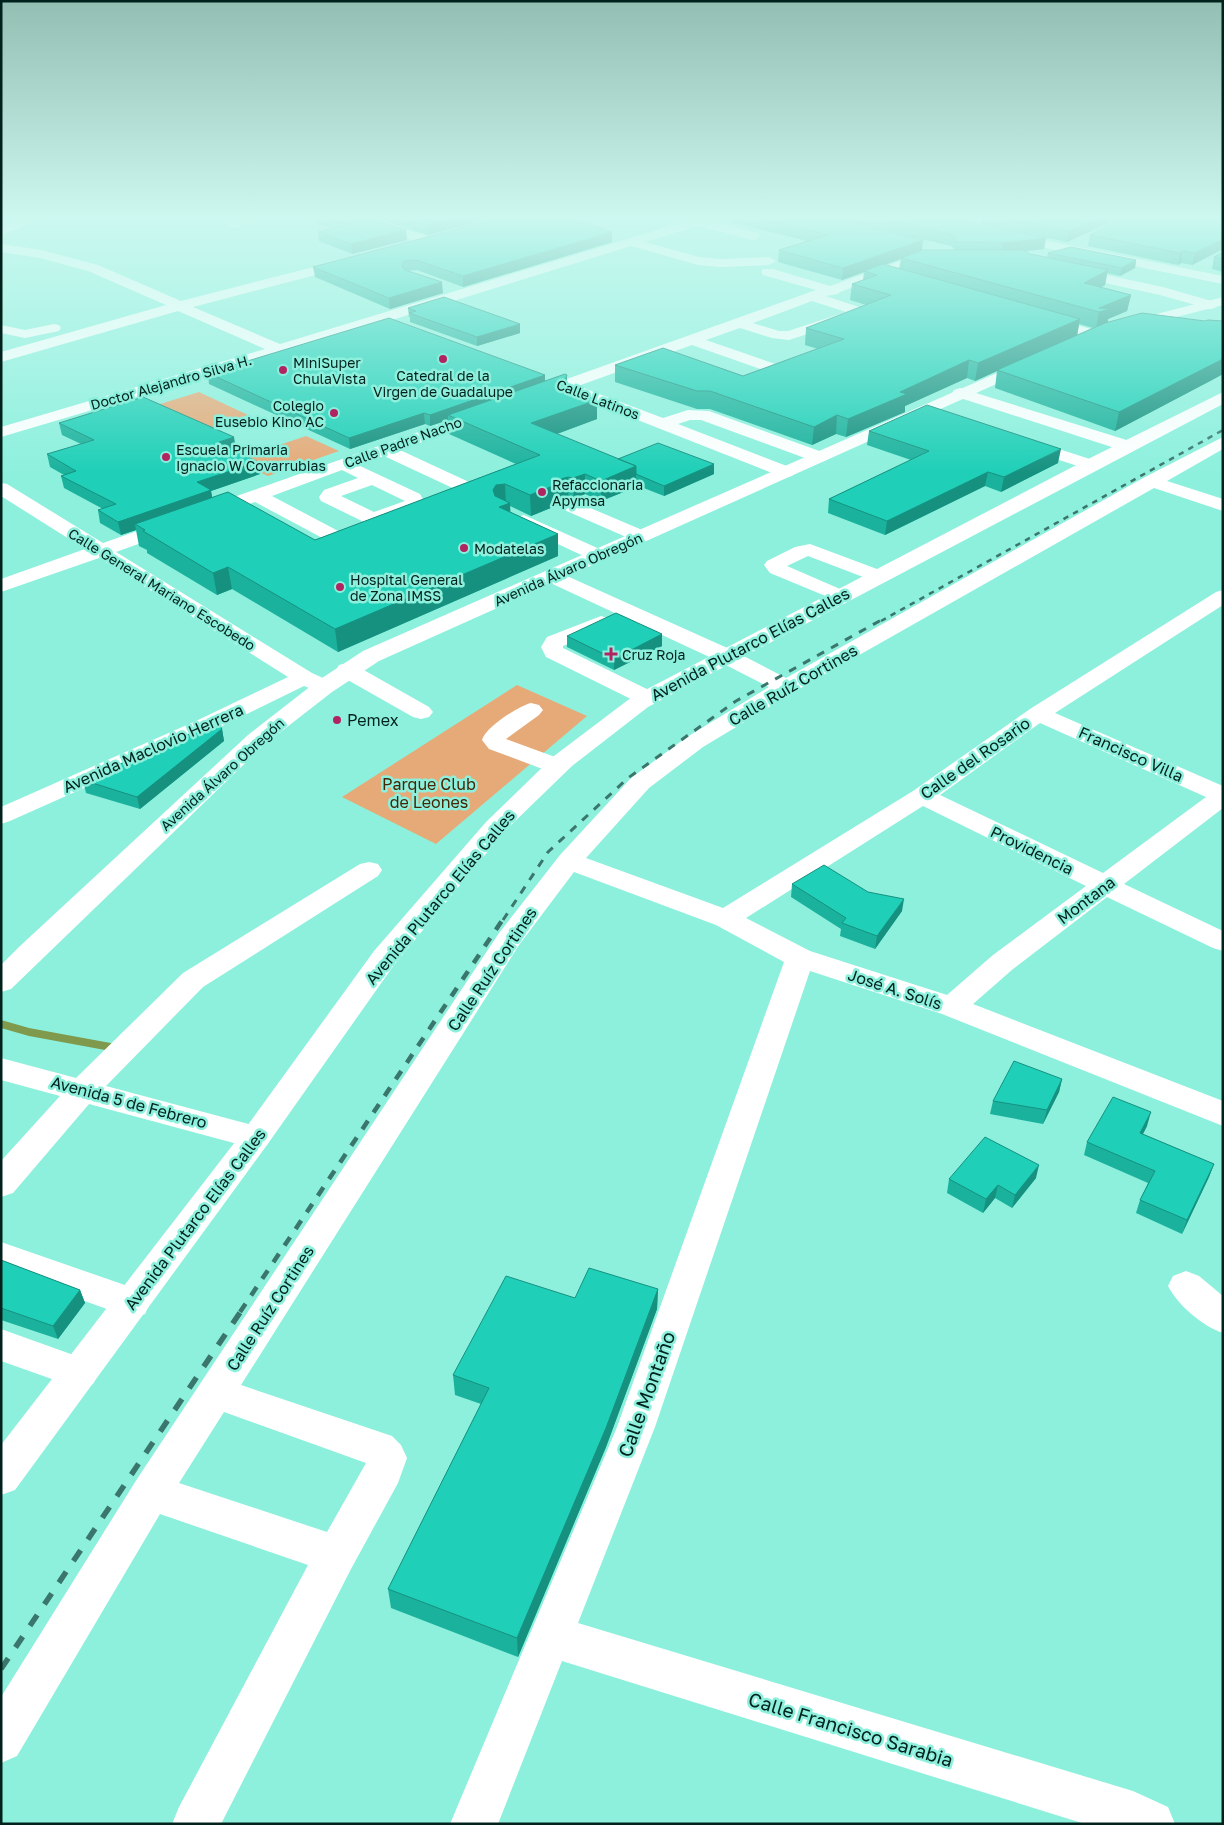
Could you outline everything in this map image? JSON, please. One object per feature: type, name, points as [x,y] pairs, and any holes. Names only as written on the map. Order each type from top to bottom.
[{"type":"main road","points":[[170,302],[280,350]]},
{"type":"main road","points":[[1,329],[25,334],[181,302]]},
{"type":"main road","name":"Doctor Alejandro Silva H.","points":[[2,431],[280,350],[434,302]]},
{"type":"main road","points":[[518,402],[798,302]]},
{"type":"main road","points":[[740,323],[789,336],[857,311],[829,302]]},
{"type":"main road","points":[[1199,302],[1218,308]]},
{"type":"main road","points":[[1,357],[174,304]]},
{"type":"main road","name":"Avenida Álvaro Obregón","points":[[1,982],[256,740],[314,682],[347,670],[371,656],[819,457],[936,412],[960,394],[1096,334],[1123,326],[1218,308]]},
{"type":"main road","points":[[1030,316],[1096,334]]},
{"type":"main road","points":[[382,319],[409,329]]},
{"type":"main road","points":[[1123,326],[1184,326]]},
{"type":"main road","points":[[692,340],[778,370]]},
{"type":"main road","name":"Calle Latinos","points":[[546,378],[786,472]]},
{"type":"main road","points":[[960,394],[1127,446]]},
{"type":"main road","name":"Avenida Plutarco Elías Calles","points":[[1,1477],[256,1137],[384,958],[495,828],[557,766],[646,698],[1223,397]]},
{"type":"main road","name":"Calle Padre Nacho","points":[[1,586],[501,408]]},
{"type":"main road","points":[[662,424],[688,415],[703,415],[819,457]]},
{"type":"main road","points":[[1011,438],[1090,465]]},
{"type":"main road","points":[[708,442],[692,450],[694,453],[710,461]]},
{"type":"main road","name":"Calle Ruíz Cortines","points":[[1,1740],[151,1492],[509,939],[569,861],[640,783],[695,742],[786,687],[1223,442]]},
{"type":"main road","points":[[384,449],[463,486]]},
{"type":"main road","points":[[343,464],[374,479]]},
{"type":"main road","points":[[736,472],[761,483]]},
{"type":"main road","points":[[1151,481],[1223,505]]},
{"type":"main road","name":"Calle General Mariano Escobedo","points":[[1,488],[314,682]]},
{"type":"main road","points":[[256,495],[335,537]]},
{"type":"main road","points":[[569,506],[640,536]]},
{"type":"main road","points":[[505,512],[597,555]]},
{"type":"main road","points":[[840,596],[777,569],[774,565],[802,551],[810,550],[878,576]]},
{"type":"main road","points":[[551,576],[726,656],[786,687]]},
{"type":"main road","name":"Calle del Rosario","points":[[726,919],[922,796],[1038,714],[1223,596]]},
{"type":"main road","points":[[627,610],[555,642],[552,646],[554,652],[646,698]]},
{"type":"main road","points":[[347,670],[421,712]]},
{"type":"main road","name":"Avenida Maclovio Herrera","points":[[1,816],[206,725],[314,682]]},
{"type":"main road","points":[[531,710],[495,736],[494,740],[497,744],[557,766]]},
{"type":"main road","name":"Francisco Villa","points":[[1038,714],[1223,795]]},
{"type":"main road","name":"Montana","points":[[952,1008],[1003,962],[1106,886],[1223,795]]},
{"type":"main road","name":"Providencia","points":[[922,796],[1223,942]]},
{"type":"main road","name":"José A. Solís","points":[[569,861],[726,919],[800,958],[952,1008],[1220,1109]]},
{"type":"main road","points":[[1,1184],[83,1090],[192,980],[369,870]]},
{"type":"main road","name":"Calle Montaño","points":[[474,1824],[636,1427],[800,958]]},
{"type":"main road","name":"Avenida 5 de Febrero","points":[[1,1068],[256,1137]]},
{"type":"main road","points":[[1,1256],[132,1303]]},
{"type":"main road","points":[[1186,1286],[1223,1318]]},
{"type":"main road","points":[[1,1345],[80,1373]]},
{"type":"main road","points":[[196,1824],[336,1555],[384,1470],[387,1458],[378,1448],[216,1392]]},
{"type":"main road","points":[[151,1492],[336,1555]]},
{"type":"main road","name":"Calle Francisco Sarabia","points":[[551,1636],[1132,1815],[1151,1824]]},
{"type":"green space","points":[[199,392],[248,415],[206,429],[157,405]]},
{"type":"green space","points":[[306,436],[339,451],[268,476],[235,460]]},
{"type":"green space","name":"Parque Club de Leones","points":[[517,685],[587,716],[436,844],[342,797]]},
{"type":"building","points":[[427,302],[459,302],[520,324],[477,337],[409,313],[416,311],[408,308]]},
{"type":"building","points":[[873,302],[1020,302],[1080,319],[978,363],[969,360],[900,392],[907,394],[848,419],[837,415],[814,427],[710,391],[697,391],[615,365],[663,348],[743,376],[844,339],[806,328]]},
{"type":"building","points":[[1063,302],[1113,302],[1099,308],[1110,309],[1099,312]]},
{"type":"building","points":[[1142,313],[1205,321],[1223,321],[1223,359],[1119,412],[997,370],[1105,323]]},
{"type":"building","points":[[389,318],[545,375],[430,415],[424,413],[349,438],[208,373]]},
{"type":"building","points":[[565,374],[567,375],[562,387],[597,400],[531,423],[636,466],[601,481],[585,474],[573,478],[568,477],[561,479],[558,484],[530,495],[505,484],[496,485],[493,490],[495,496],[510,503],[499,507],[558,534],[335,629],[228,567],[213,573],[143,531],[145,530],[135,524],[228,492],[315,540],[540,455],[448,415]]},
{"type":"building","points":[[143,397],[234,437],[219,442],[258,462],[197,482],[211,490],[118,522],[98,510],[116,504],[61,476],[76,471],[47,454],[94,440],[59,423]]},
{"type":"building","points":[[927,405],[1061,449],[1004,477],[988,472],[887,521],[829,499],[929,451],[869,431]]},
{"type":"building","points":[[658,443],[714,464],[664,486],[636,474],[636,466],[618,459]]},
{"type":"building","points":[[616,613],[662,634],[614,659],[567,636]]},
{"type":"building","points":[[217,722],[222,729],[137,797],[83,780]]},
{"type":"building","points":[[824,865],[868,892],[904,899],[877,936],[842,923],[846,918],[792,884]]},
{"type":"building","points":[[1014,1061],[1062,1079],[1047,1110],[993,1101]]},
{"type":"building","points":[[1113,1097],[1151,1112],[1140,1133],[1214,1164],[1187,1220],[1140,1200],[1155,1171],[1087,1142]]},
{"type":"building","points":[[985,1137],[1039,1165],[1015,1195],[998,1185],[986,1199],[949,1179]]},
{"type":"building","points":[[1,1260],[80,1290],[53,1326],[1,1308]]},
{"type":"building","points":[[589,1268],[658,1289],[606,1428],[517,1638],[388,1589],[489,1388],[453,1375],[506,1276],[575,1298]]},
{"type":"waterway","points":[[1,1024],[29,1032],[116,1048]]},
{"type":"railway","points":[[881,621],[1223,430]]},
{"type":"railway","points":[[503,920],[548,852],[628,778],[736,701],[883,619]]},
{"type":"railway","points":[[240,1312],[503,919]]},
{"type":"railway","points":[[1,1669],[241,1311]]},
{"type":"place","name":"Catedral de la Virgen de Guadalupe","points":[[443,359]]},
{"type":"place","name":"MiniSuper ChulaVista","points":[[283,370]]},
{"type":"place","name":"Colegio Eusebio Kino AC","points":[[334,413]]},
{"type":"place","name":"Escuela Primaria Ignacio W Covarrubias","points":[[166,457]]},
{"type":"place","name":"Refaccionaria Apymsa","points":[[542,492]]},
{"type":"place","name":"Modatelas","points":[[464,548]]},
{"type":"place","name":"Hospital General de Zona IMSS","points":[[340,587]]},
{"type":"place","name":"Cruz Roja","points":[[611,654]]},
{"type":"place","name":"Pemex","points":[[337,720]]}]
